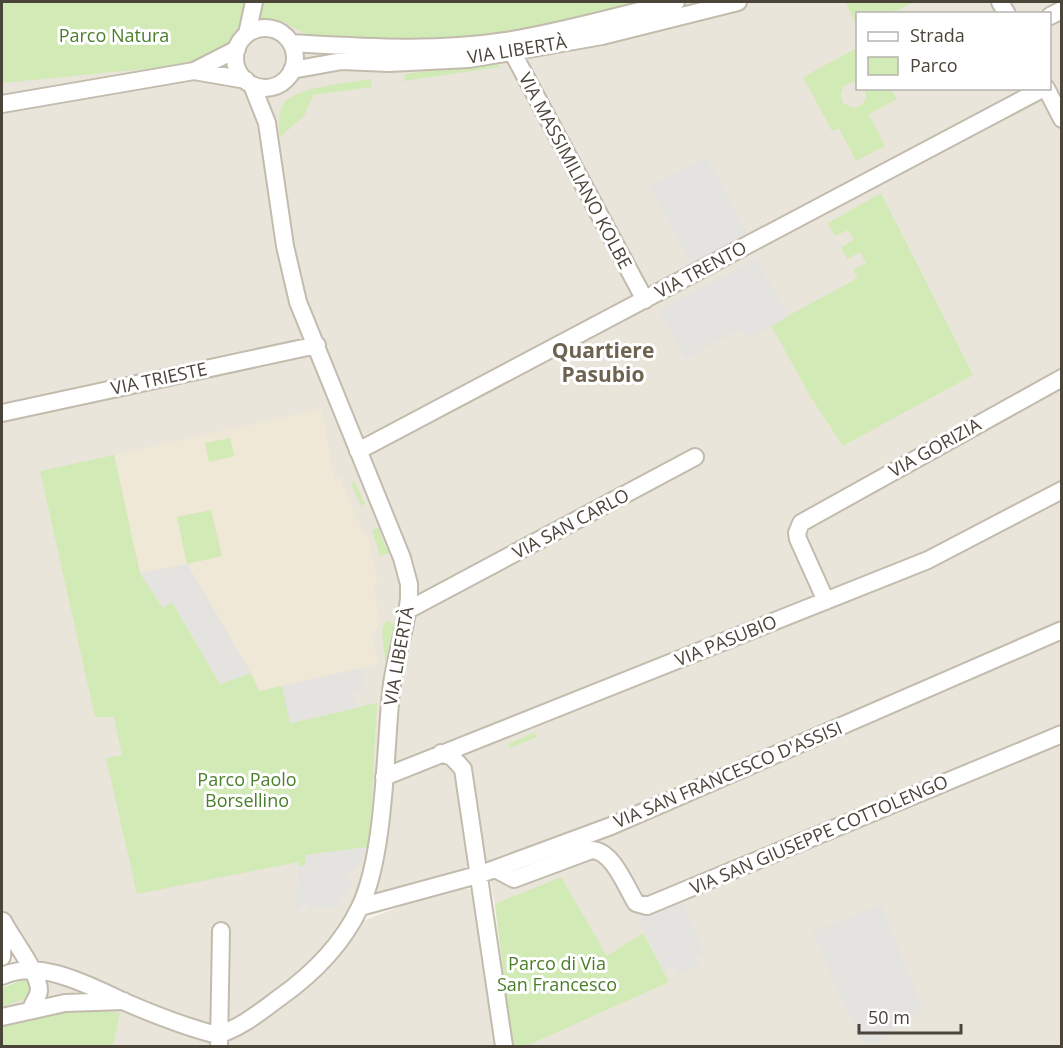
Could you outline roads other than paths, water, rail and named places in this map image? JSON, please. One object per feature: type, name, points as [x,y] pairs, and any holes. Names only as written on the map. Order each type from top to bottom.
[{"type":"street","name":"VIA LIBERTÀ","points":[[292,70],[342,61],[389,63],[469,58],[676,2]]},
{"type":"street","name":"VIA LIBERTÀ","points":[[291,43],[406,48],[509,46],[602,36],[738,2]]},
{"type":"street","points":[[254,3],[274,30],[291,43],[294,51],[292,70],[280,84],[267,123]]},
{"type":"street","points":[[2,104],[194,71],[237,49],[247,34],[254,3]]},
{"type":"street","points":[[247,34],[265,28],[274,30]]},
{"type":"street","name":"VIA MASSIMILIANO KOLBE","points":[[509,46],[645,300]]},
{"type":"street","points":[[237,49],[237,66],[249,82],[267,123]]},
{"type":"street","points":[[194,71],[266,87],[280,84]]},
{"type":"street","name":"VIA TRENTO","points":[[358,451],[1041,90]]},
{"type":"street","points":[[1046,90],[1062,119]]},
{"type":"street","name":"VIA LIBERTÀ","points":[[218,1041],[311,973],[331,951],[360,907],[371,870],[384,777],[391,688],[408,610],[409,584],[406,570],[292,282],[267,123]]},
{"type":"street","name":"VIA TRIESTE","points":[[2,413],[317,345]]},
{"type":"street","name":"VIA GORIZIA","points":[[826,601],[798,539],[798,526],[808,517],[1062,378]]},
{"type":"street","name":"VIA SAN CARLO","points":[[408,610],[695,457]]},
{"type":"street","name":"VIA PASUBIO","points":[[384,777],[928,560],[1062,490]]},
{"type":"street","points":[[406,570],[412,579],[422,584],[446,590]]},
{"type":"street","name":"VIA SAN FRANCESCO D'ASSISI","points":[[360,907],[488,872],[640,814],[1062,630]]},
{"type":"street","name":"VIA SAN GIUSEPPE COTTOLENGO","points":[[600,850],[609,859],[636,903],[647,906],[1062,734]]},
{"type":"street","points":[[441,753],[452,757],[463,769],[488,872],[504,1047]]},
{"type":"street","name":"VIA SAN FRANCESCO D'ASSISI","points":[[488,872],[514,879],[592,850],[600,850]]},
{"type":"street","points":[[2,918],[2,957]]},
{"type":"street","points":[[2,918],[18,950],[35,970],[39,989],[31,1009]]},
{"type":"street","points":[[2,976],[35,970],[75,980],[218,1041],[221,931]]},
{"type":"street","points":[[2,1017],[66,1002],[124,1001]]},
{"type":"district","name":"Quartiere Pasubio","points":[[603,363]]},
{"type":"park label","name":"Parco Natura","points":[[114,36]]},
{"type":"park label","name":"Parco Paolo Borsellino","points":[[247,790]]},
{"type":"park label","name":"Parco di Via San Francesco","points":[[557,974]]}]
